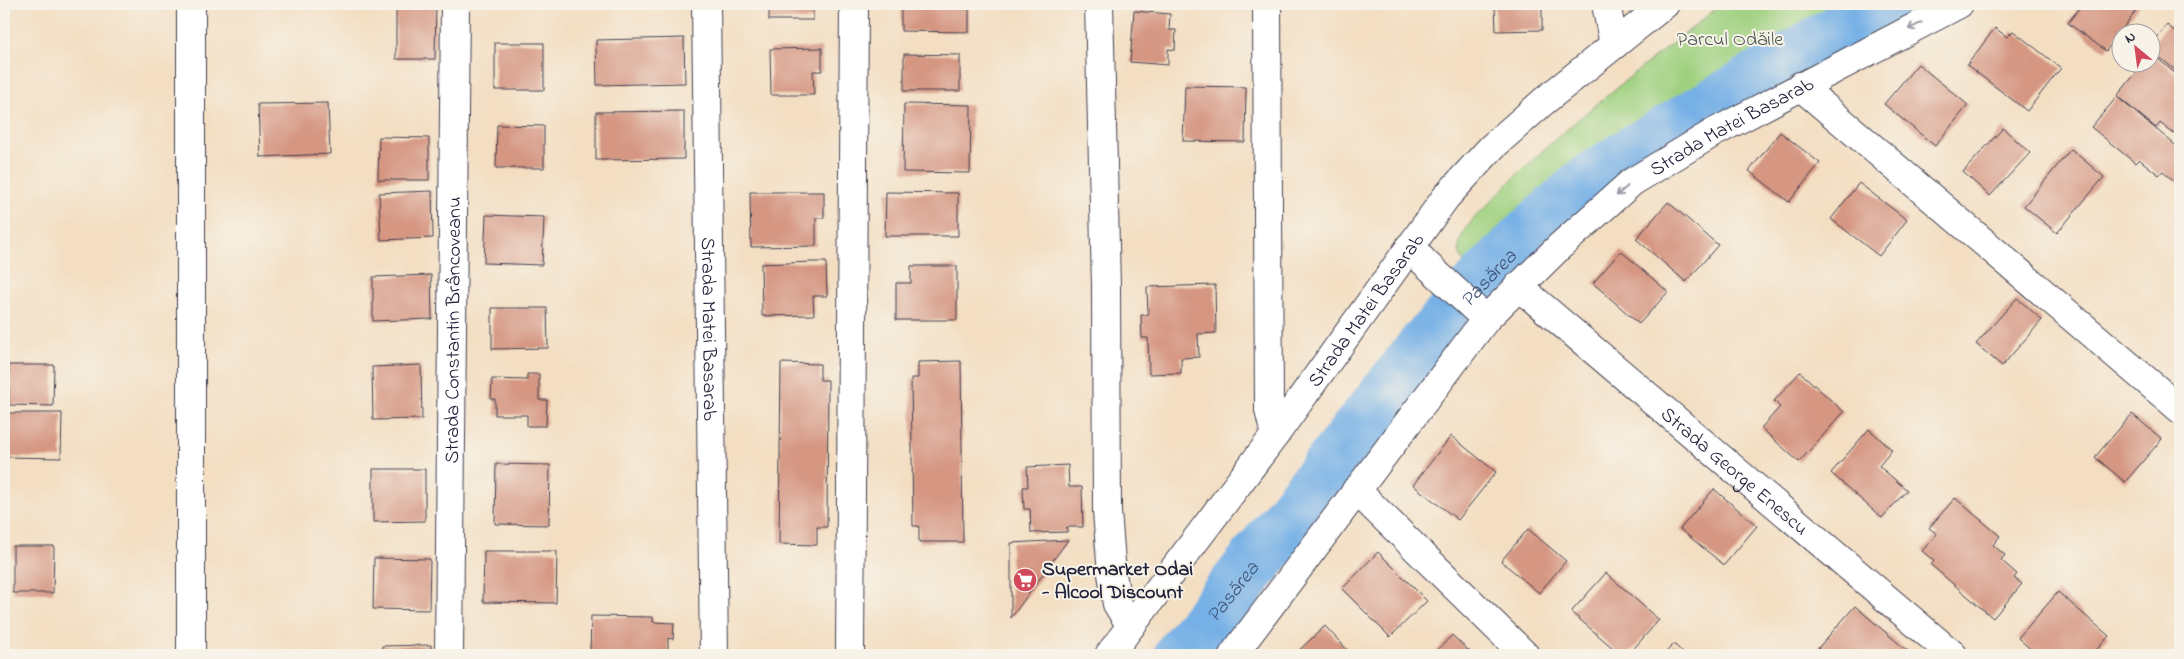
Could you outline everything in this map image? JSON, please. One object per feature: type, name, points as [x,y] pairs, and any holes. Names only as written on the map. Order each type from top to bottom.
[{"type":"street","points":[[191,4],[191,655]]},
{"type":"street","name":"Strada Constantin Brâncoveanu","points":[[449,655],[455,4]]},
{"type":"street","name":"Strada Matei Basarab","points":[[706,4],[714,655]]},
{"type":"street","points":[[850,655],[854,4]]},
{"type":"street","points":[[1099,4],[1106,286],[1108,512],[1112,574],[1117,604],[1131,626]]},
{"type":"street","points":[[1267,4],[1269,410],[1276,435]]},
{"type":"street","points":[[1606,4],[1614,45]]},
{"type":"street","name":"Strada Matei Basarab","points":[[1108,655],[1417,254],[1446,197],[1492,147],[1664,4]]},
{"type":"street","name":"Strada Matei Basarab","points":[[1233,655],[1356,490],[1479,313],[1518,286],[1632,182],[1713,132],[1959,4]]},
{"type":"street","points":[[1800,86],[2180,409]]},
{"type":"street","points":[[1417,254],[1479,313]]},
{"type":"street","name":"Strada George Enescu","points":[[1518,286],[1954,655]]},
{"type":"street","points":[[1356,490],[1525,655]]},
{"type":"green space","name":"Parcul Odăile","points":[[1722,4],[1845,4],[1707,90],[1639,128],[1551,194],[1471,271],[1461,257],[1459,245],[1466,228],[1475,217],[1522,170],[1577,120]]},
{"type":"building","points":[[396,4],[436,4],[435,59],[396,59]]},
{"type":"building","points":[[769,4],[813,4],[813,20],[769,20]]},
{"type":"building","points":[[901,4],[969,4],[969,32],[901,31]]},
{"type":"building","points":[[1495,4],[1542,4],[1542,30],[1496,31]]},
{"type":"building","points":[[2082,4],[2140,5],[2127,22],[2112,22],[2112,43],[2106,51],[2068,23]]},
{"type":"building","points":[[1134,11],[1170,14],[1169,30],[1176,30],[1175,50],[1168,49],[1168,65],[1130,62]]},
{"type":"building","points":[[2167,25],[2180,33],[2180,74],[2162,59],[2162,31]]},
{"type":"building","points":[[1995,28],[2007,37],[2013,31],[2061,68],[2027,111],[1967,65]]},
{"type":"building","points":[[684,38],[685,83],[597,85],[596,40]]},
{"type":"building","points":[[495,43],[544,43],[544,90],[495,90]]},
{"type":"building","points":[[822,48],[822,71],[813,71],[814,95],[771,95],[770,49]]},
{"type":"building","points":[[904,54],[960,55],[960,91],[904,91]]},
{"type":"building","points":[[2162,62],[2180,77],[2180,98],[2176,103],[2180,107],[2180,127],[2174,134],[2160,123],[2156,128],[2117,96],[2137,72],[2162,72]]},
{"type":"building","points":[[1918,64],[1968,105],[1935,146],[1884,104]]},
{"type":"building","points":[[1185,86],[1246,87],[1245,142],[1183,141]]},
{"type":"building","points":[[2117,97],[2180,149],[2180,176],[2175,182],[2163,171],[2159,175],[2139,159],[2135,163],[2091,127]]},
{"type":"building","points":[[328,103],[330,154],[260,157],[258,104]]},
{"type":"building","points":[[904,104],[971,105],[970,173],[903,172]]},
{"type":"building","points":[[684,111],[684,159],[596,160],[596,112]]},
{"type":"building","points":[[497,125],[544,126],[544,168],[496,168]]},
{"type":"building","points":[[2003,128],[2030,153],[1990,196],[1963,172]]},
{"type":"building","points":[[1780,132],[1820,163],[1789,202],[1749,171]]},
{"type":"building","points":[[379,137],[429,138],[429,180],[378,180]]},
{"type":"building","points":[[2071,149],[2104,177],[2057,233],[2024,206]]},
{"type":"building","points":[[1859,183],[1907,220],[1879,256],[1831,219]]},
{"type":"building","points":[[432,191],[433,238],[381,240],[379,193]]},
{"type":"building","points":[[750,192],[824,192],[824,218],[816,218],[816,246],[751,247]]},
{"type":"building","points":[[886,192],[958,193],[958,236],[885,236]]},
{"type":"building","points":[[1668,202],[1718,245],[1686,282],[1636,239]]},
{"type":"building","points":[[486,215],[544,217],[542,265],[484,263]]},
{"type":"building","points":[[1621,251],[1668,292],[1639,324],[1593,283]]},
{"type":"building","points":[[826,262],[827,296],[813,296],[814,315],[762,316],[761,264]]},
{"type":"building","points":[[911,266],[957,266],[957,320],[896,320],[896,283],[911,283]]},
{"type":"building","points":[[431,275],[432,319],[373,321],[373,277]]},
{"type":"building","points":[[1215,285],[1216,333],[1198,334],[1199,357],[1181,358],[1181,373],[1149,374],[1148,338],[1142,338],[1141,315],[1148,315],[1147,287]]},
{"type":"building","points":[[2017,298],[2042,320],[2002,366],[1976,344]]},
{"type":"building","points":[[492,308],[547,308],[548,348],[492,349]]},
{"type":"building","points":[[961,361],[963,542],[919,542],[919,526],[913,526],[911,378],[918,378],[918,362]]},
{"type":"building","points":[[781,363],[820,364],[820,380],[828,380],[827,527],[817,527],[817,545],[779,544]]},
{"type":"building","points":[[9,365],[54,365],[53,406],[9,405]]},
{"type":"building","points":[[421,365],[422,419],[373,420],[372,367]]},
{"type":"building","points":[[1800,372],[1844,412],[1799,462],[1761,428],[1780,407],[1774,401]]},
{"type":"building","points":[[527,374],[539,374],[539,400],[547,400],[546,426],[527,426],[527,415],[495,415],[495,399],[491,399],[492,379],[527,380]]},
{"type":"building","points":[[7,413],[62,413],[61,458],[6,457]]},
{"type":"building","points":[[2132,414],[2162,439],[2125,482],[2095,457]]},
{"type":"building","points":[[1869,429],[1892,450],[1879,466],[1907,490],[1882,518],[1831,473]]},
{"type":"building","points":[[1451,436],[1496,472],[1458,520],[1413,485]]},
{"type":"building","points":[[496,464],[550,465],[549,525],[495,524]]},
{"type":"building","points":[[1068,465],[1069,487],[1082,487],[1083,527],[1067,527],[1067,532],[1031,533],[1030,509],[1024,509],[1023,487],[1028,487],[1027,467]]},
{"type":"building","points":[[373,469],[425,469],[425,521],[373,522]]},
{"type":"building","points":[[1714,489],[1757,526],[1724,565],[1680,529]]},
{"type":"building","points":[[1955,498],[2000,536],[1993,545],[2005,555],[2001,560],[2017,574],[2014,578],[2022,584],[1993,618],[1931,565],[1934,561],[1922,551],[1937,534],[1929,528]]},
{"type":"building","points":[[1528,529],[1566,561],[1539,593],[1501,561]]},
{"type":"building","name":"Supermarket Odai - Alcool Discount","points":[[1068,540],[1011,618],[1011,543]]},
{"type":"building","points":[[13,546],[54,546],[53,593],[13,593]]},
{"type":"building","points":[[484,551],[557,551],[556,603],[483,602]]},
{"type":"building","points":[[1378,552],[1427,601],[1390,637],[1342,589]]},
{"type":"building","points":[[374,558],[430,559],[429,610],[373,609]]},
{"type":"building","points":[[1606,573],[1659,620],[1628,655],[1621,655],[1571,612]]},
{"type":"building","points":[[2058,592],[2109,636],[2092,655],[2037,655],[2018,638]]},
{"type":"building","points":[[1855,606],[1912,655],[1812,655]]},
{"type":"building","points":[[591,616],[653,617],[653,622],[674,623],[673,639],[668,638],[668,655],[590,655]]},
{"type":"building","points":[[1325,626],[1352,655],[1294,655]]},
{"type":"building","points":[[1452,635],[1473,655],[1433,655]]},
{"type":"building","points":[[1674,644],[1685,655],[1663,655]]},
{"type":"building","points":[[431,645],[431,655],[382,655],[382,646]]},
{"type":"waterway","name":"Pasărea","points":[[1182,655],[1426,345],[1490,275],[1532,233],[1588,183],[1634,153],[1886,4]]},
{"type":"place","name":"Supermarket Odai - Alcool Discount","points":[[1025,580]]}]
